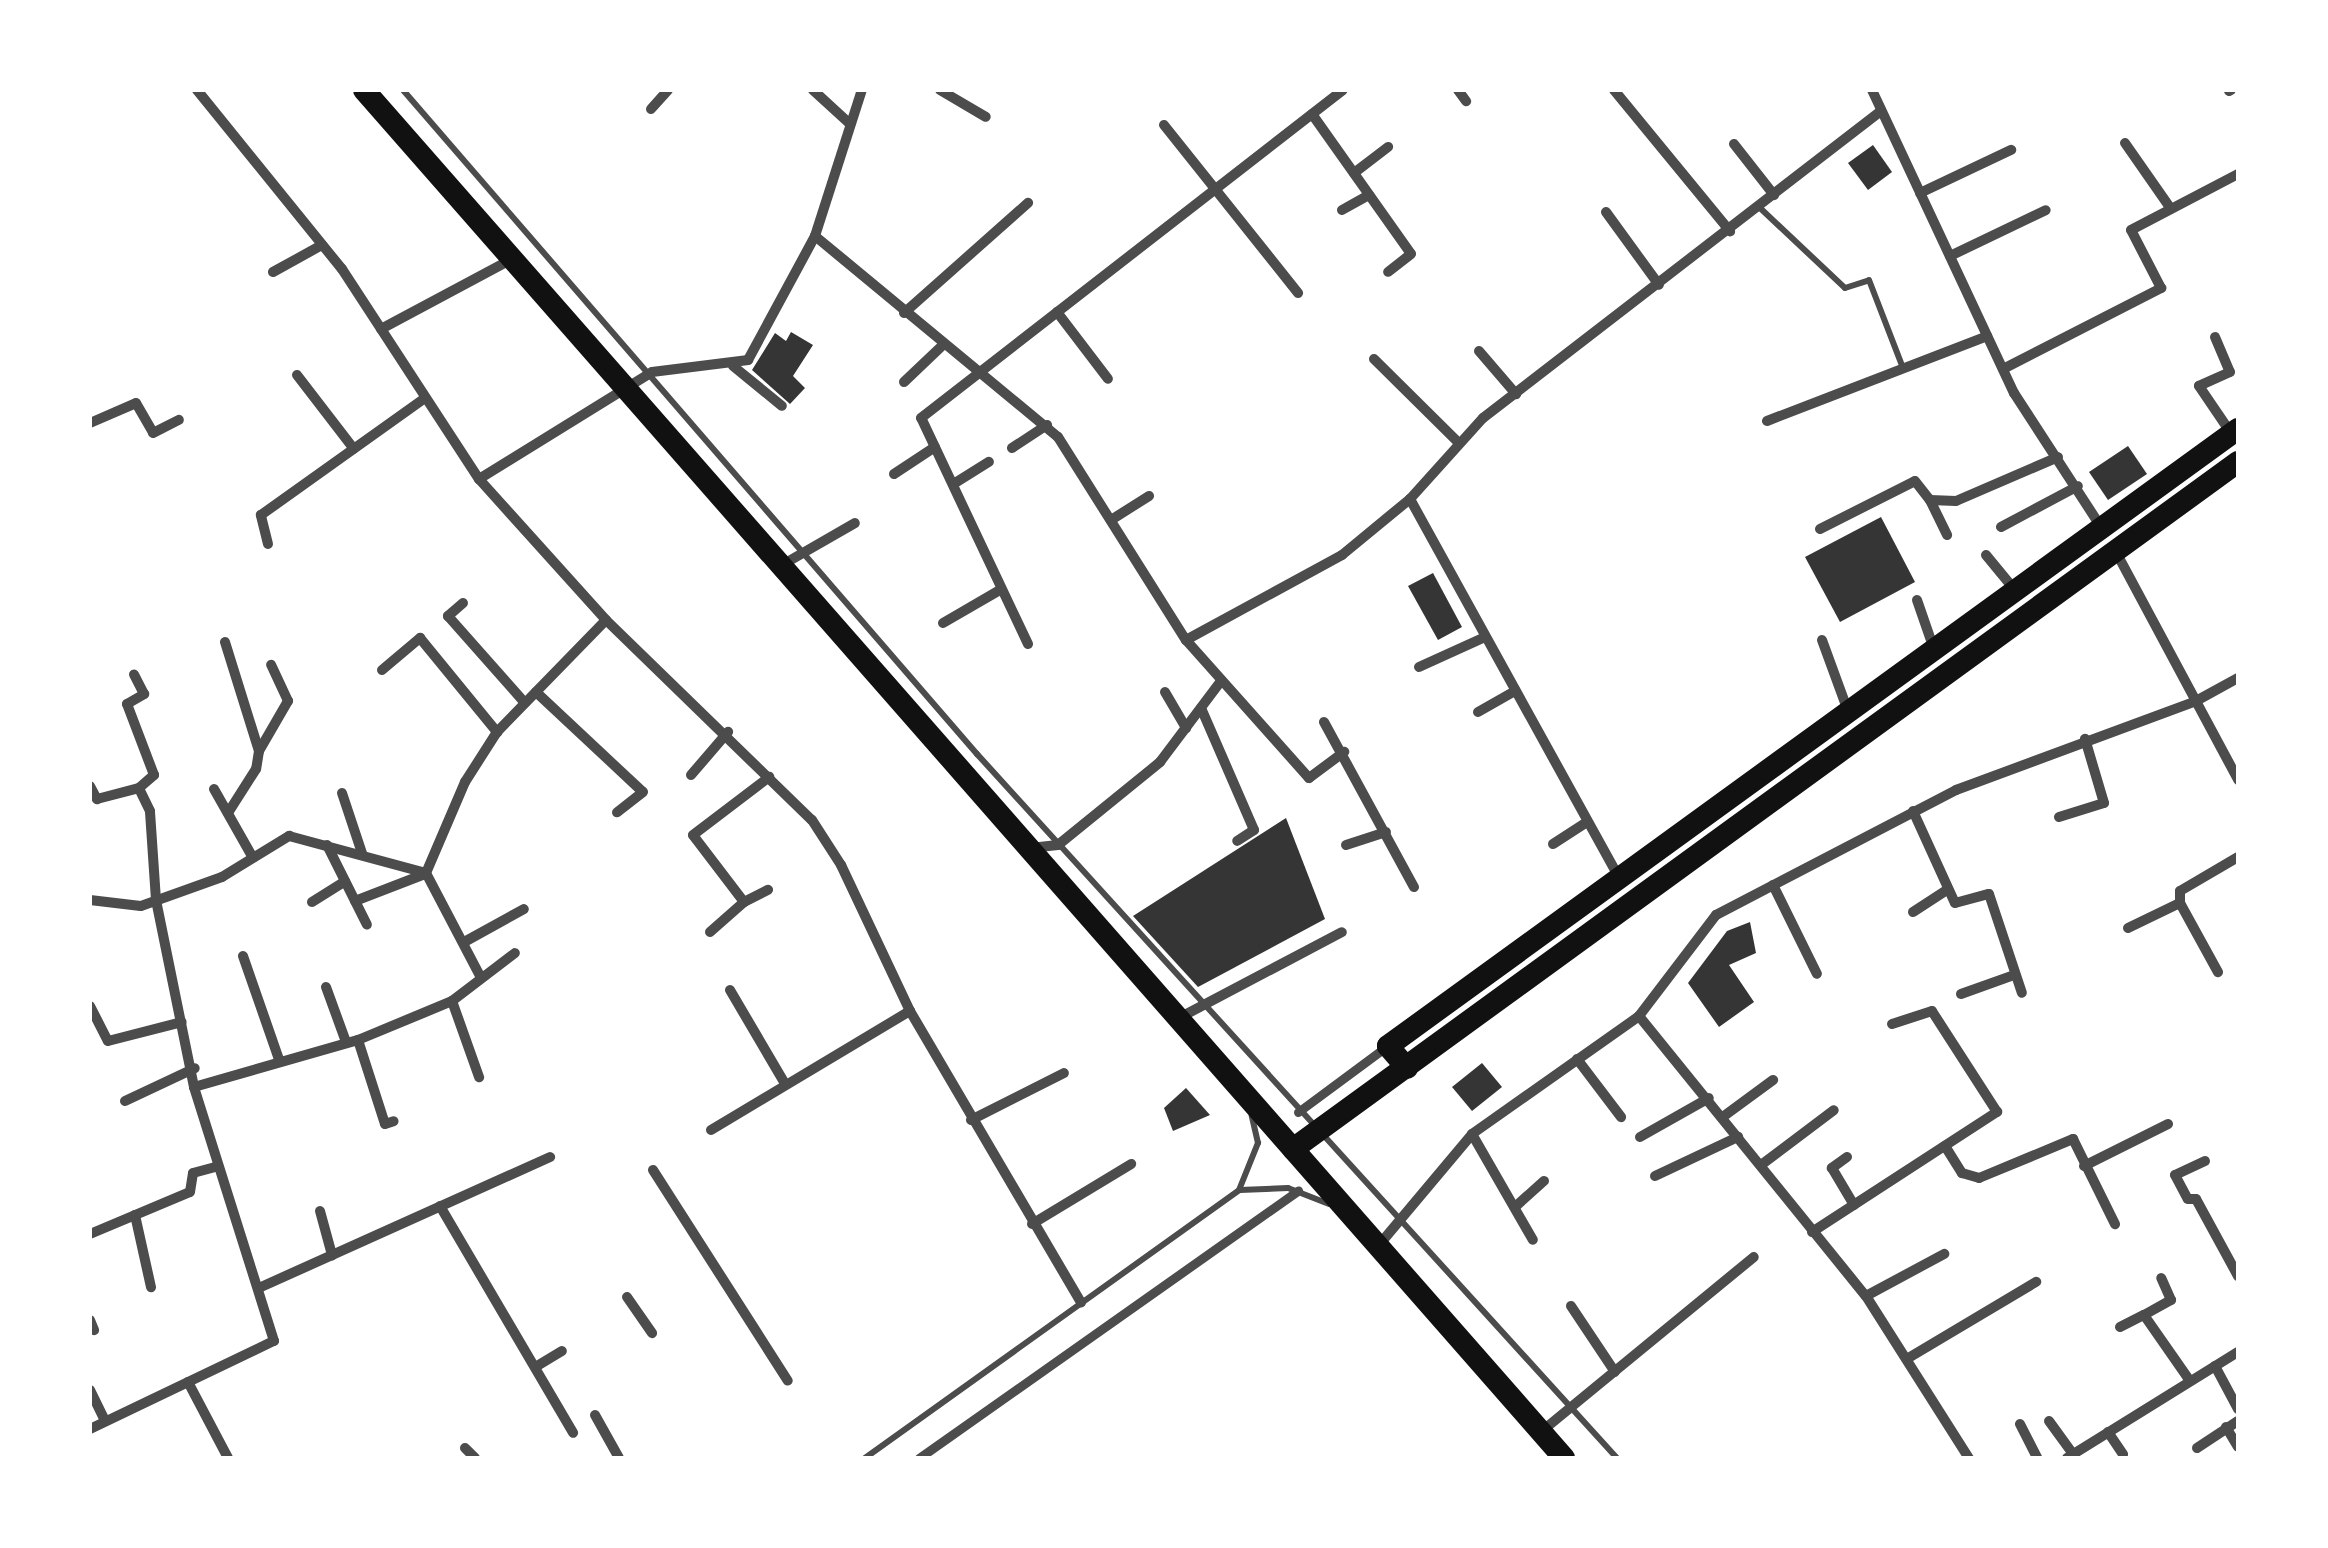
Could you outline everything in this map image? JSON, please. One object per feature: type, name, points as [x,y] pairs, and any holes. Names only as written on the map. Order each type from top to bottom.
[{"type":"main road","points":[[364,90],[1564,1458]]},
{"type":"main road","points":[[1407,1068],[1388,1046],[2235,431]]},
{"type":"main road","points":[[1293,1150],[2238,462]]},
{"type":"main road","points":[[1805,744],[1806,762],[1821,764]]},
{"type":"street","points":[[197,90],[322,245],[382,330],[422,400],[479,479],[606,620],[728,732],[812,820],[841,865],[910,1010],[971,1120],[1082,1302]]},
{"type":"street","points":[[651,110],[668,90]]},
{"type":"street","points":[[813,90],[849,123]]},
{"type":"street","points":[[479,479],[652,372],[733,366],[748,360],[766,335],[814,236],[862,90]]},
{"type":"street","points":[[940,90],[986,117]]},
{"type":"street","points":[[1028,644],[921,418],[974,372],[1343,90]]},
{"type":"street","points":[[1458,90],[1466,101]]},
{"type":"street","points":[[1614,90],[1730,231]]},
{"type":"street","points":[[1872,90],[2003,369],[2102,528]]},
{"type":"street","points":[[1186,640],[1292,586],[1410,499],[1458,442],[1516,394],[1881,111]]},
{"type":"street","points":[[1312,114],[1411,254],[1388,272]]},
{"type":"street","points":[[1164,125],[1298,293]]},
{"type":"street","points":[[1734,144],[1774,194]]},
{"type":"street","points":[[2125,144],[2171,209]]},
{"type":"street","points":[[1354,173],[1388,147]]},
{"type":"street","points":[[1920,193],[2012,150]]},
{"type":"street","points":[[2003,369],[2161,288],[2131,230],[2238,174]]},
{"type":"street","points":[[1342,210],[1369,195]]},
{"type":"street","points":[[904,313],[1028,203]]},
{"type":"street","points":[[1950,256],[2046,210]]},
{"type":"street","points":[[1606,212],[1660,285]]},
{"type":"street","points":[[814,236],[942,346],[1047,426],[1186,640],[1309,778],[1344,752]]},
{"type":"street","points":[[274,272],[322,245]]},
{"type":"street","points":[[382,330],[510,260]]},
{"type":"street","points":[[1057,312],[1108,379]]},
{"type":"street","points":[[1767,421],[1988,336]]},
{"type":"street","points":[[2215,337],[2230,372],[2199,386],[2235,431]]},
{"type":"street","points":[[904,382],[942,346]]},
{"type":"street","points":[[1480,351],[1516,394]]},
{"type":"street","points":[[1374,359],[1458,442]]},
{"type":"street","points":[[733,366],[782,406]]},
{"type":"street","points":[[297,375],[354,449]]},
{"type":"street","points":[[268,544],[261,515],[422,400]]},
{"type":"street","points":[[90,423],[136,403],[154,432],[179,420]]},
{"type":"street","points":[[1012,448],[1047,426]]},
{"type":"street","points":[[894,474],[935,447]]},
{"type":"street","points":[[1930,500],[1956,501],[2058,457]]},
{"type":"street","points":[[955,483],[989,462]]},
{"type":"street","points":[[1820,529],[1915,481],[1930,500],[1947,535]]},
{"type":"street","points":[[2000,527],[2078,486]]},
{"type":"street","points":[[1111,520],[1149,496]]},
{"type":"street","points":[[1410,499],[1620,880]]},
{"type":"street","points":[[782,565],[855,523]]},
{"type":"street","points":[[2115,550],[2238,780]]},
{"type":"street","points":[[1986,555],[2015,590]]},
{"type":"street","points":[[943,623],[1000,590]]},
{"type":"street","points":[[1917,600],[1934,649]]},
{"type":"street","points":[[464,603],[448,616],[525,703]]},
{"type":"street","points":[[355,902],[426,873],[465,782],[497,732],[606,620]]},
{"type":"street","points":[[1419,666],[1485,637]]},
{"type":"street","points":[[382,670],[420,638],[497,732]]},
{"type":"street","points":[[1822,640],[1849,712]]},
{"type":"street","points":[[226,642],[259,750]]},
{"type":"street","points":[[228,813],[256,769],[259,750],[288,701],[270,665]]},
{"type":"street","points":[[90,786],[97,799],[139,788],[154,775],[127,704],[144,694],[134,674]]},
{"type":"street","points":[[1378,1246],[1472,1134],[1638,1016],[1716,915],[1913,811],[2085,740],[2196,702],[2238,678]]},
{"type":"street","points":[[1029,848],[1058,845],[1160,762],[1221,681]]},
{"type":"street","points":[[1478,712],[1515,691]]},
{"type":"street","points":[[536,692],[643,792],[617,812]]},
{"type":"street","points":[[1165,692],[1186,728]]},
{"type":"street","points":[[1201,708],[1254,830],[1238,841]]},
{"type":"street","points":[[1324,722],[1344,752],[1414,887]]},
{"type":"street","points":[[691,775],[728,732]]},
{"type":"street","points":[[2059,817],[2104,803],[2085,740]]},
{"type":"street","points":[[744,902],[693,835],[769,777]]},
{"type":"street","points":[[90,1429],[274,1341],[194,1087],[195,1068],[156,900],[150,810],[139,788]]},
{"type":"street","points":[[214,789],[253,858]]},
{"type":"street","points":[[342,794],[362,853]]},
{"type":"street","points":[[1913,811],[1945,891],[1955,903],[1989,894],[2022,993]]},
{"type":"street","points":[[1553,844],[1587,822]]},
{"type":"street","points":[[1346,845],[1386,832]]},
{"type":"street","points":[[90,900],[141,906],[222,878],[289,836],[426,873],[466,941],[480,976]]},
{"type":"street","points":[[327,845],[367,924]]},
{"type":"street","points":[[2218,972],[2180,902],[2180,891],[2238,857]]},
{"type":"street","points":[[312,902],[345,880]]},
{"type":"street","points":[[1773,885],[1816,974]]},
{"type":"street","points":[[710,932],[744,902],[768,890]]},
{"type":"street","points":[[1913,912],[1945,891]]},
{"type":"street","points":[[2128,928],[2180,902]]},
{"type":"street","points":[[466,941],[524,908]]},
{"type":"street","points":[[1178,1018],[1342,932]]},
{"type":"street","points":[[194,1087],[352,1041],[452,1001],[515,953]]},
{"type":"street","points":[[243,956],[280,1062]]},
{"type":"street","points":[[1961,994],[2014,975]]},
{"type":"street","points":[[326,986],[385,1124],[394,1121]]},
{"type":"street","points":[[730,990],[784,1082]]},
{"type":"street","points":[[452,1001],[479,1077]]},
{"type":"street","points":[[90,1006],[108,1041],[182,1022]]},
{"type":"street","points":[[711,1130],[784,1082],[910,1010]]},
{"type":"street","points":[[1812,1232],[1998,1112],[1932,1011],[1892,1024]]},
{"type":"street","points":[[1638,1016],[1724,1116],[1866,1296],[1910,1357],[1970,1458]]},
{"type":"street","points":[[1298,1112],[1388,1046]]},
{"type":"street","points":[[1576,1059],[1621,1118]]},
{"type":"street","points":[[125,1101],[195,1068]]},
{"type":"street","points":[[971,1120],[1064,1073]]},
{"type":"street","points":[[1724,1116],[1773,1080]]},
{"type":"street","points":[[1640,1137],[1709,1098]]},
{"type":"street","points":[[1761,1165],[1834,1110]]},
{"type":"street","points":[[2084,1166],[2168,1124]]},
{"type":"street","points":[[1472,1134],[1533,1240]]},
{"type":"street","points":[[1655,1176],[1738,1137]]},
{"type":"street","points":[[1946,1146],[1962,1173],[1979,1178],[2073,1139],[2115,1224]]},
{"type":"street","points":[[260,1287],[550,1157]]},
{"type":"street","points":[[1847,1158],[1832,1168],[1854,1205]]},
{"type":"street","points":[[2205,1160],[2174,1175],[2188,1199],[2196,1199],[2238,1276]]},
{"type":"street","points":[[1032,1224],[1131,1164]]},
{"type":"street","points":[[90,1234],[190,1192],[193,1173],[216,1166]]},
{"type":"street","points":[[652,1170],[788,1382]]},
{"type":"street","points":[[1514,1207],[1544,1181]]},
{"type":"street","points":[[919,1458],[1298,1191]]},
{"type":"street","points":[[440,1206],[573,1432]]},
{"type":"street","points":[[320,1211],[332,1255]]},
{"type":"street","points":[[136,1215],[151,1288]]},
{"type":"street","points":[[1866,1296],[1944,1254]]},
{"type":"street","points":[[1541,1432],[1754,1258]]},
{"type":"street","points":[[2120,1327],[2171,1300],[2161,1278]]},
{"type":"street","points":[[1910,1357],[2036,1282]]},
{"type":"street","points":[[627,1298],[652,1332]]},
{"type":"street","points":[[1570,1306],[1615,1372]]},
{"type":"street","points":[[2144,1314],[2190,1381]]},
{"type":"street","points":[[537,1366],[562,1351]]},
{"type":"street","points":[[2049,1421],[2070,1456],[2238,1352]]},
{"type":"street","points":[[2215,1366],[2238,1409]]},
{"type":"street","points":[[188,1382],[228,1458]]},
{"type":"street","points":[[90,1390],[105,1422]]},
{"type":"street","points":[[594,1414],[619,1458]]},
{"type":"street","points":[[2198,1448],[2238,1421]]},
{"type":"street","points":[[2020,1424],[2037,1458]]},
{"type":"street","points":[[2226,1428],[2238,1448]]},
{"type":"street","points":[[2108,1432],[2123,1454]]},
{"type":"street","points":[[465,1448],[475,1458]]},
{"type":"lane","points":[[403,90],[652,372],[1058,845],[1617,1458]]},
{"type":"lane","points":[[1760,207],[1845,288],[1869,280],[1904,368]]},
{"type":"lane","points":[[865,1458],[1239,1190],[1258,1144],[1246,1096]]},
{"type":"lane","points":[[1239,1190],[1298,1191],[1350,1214]]},
{"type":"building","points":[[1873,145],[1892,172],[1868,190],[1848,163]]},
{"type":"building","points":[[791,332],[813,345],[793,376],[805,388],[790,404],[752,370],[775,333],[786,341]]},
{"type":"building","points":[[2128,446],[2147,474],[2108,500],[2089,472]]},
{"type":"building","points":[[1881,517],[1915,582],[1840,622],[1805,557]]},
{"type":"building","points":[[1433,573],[1462,627],[1438,640],[1408,586]]},
{"type":"building","points":[[1286,818],[1325,919],[1198,987],[1133,916]]},
{"type":"building","points":[[1750,922],[1756,953],[1729,965],[1754,1002],[1719,1027],[1688,983],[1727,931]]},
{"type":"building","points":[[1482,1063],[1502,1087],[1472,1111],[1452,1087]]},
{"type":"building","points":[[1186,1088],[1210,1115],[1173,1131],[1164,1108]]}]
